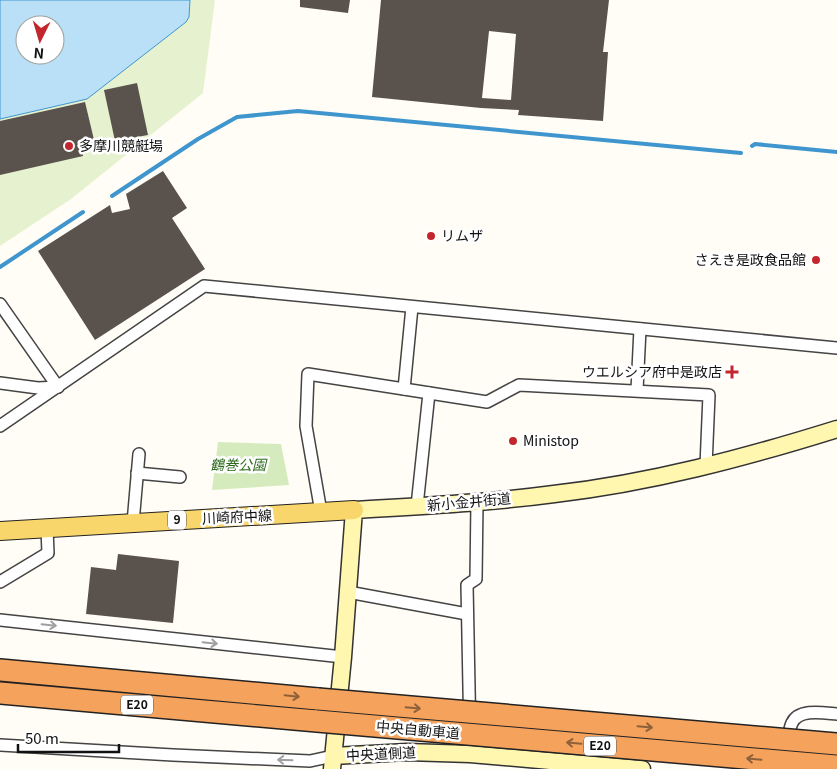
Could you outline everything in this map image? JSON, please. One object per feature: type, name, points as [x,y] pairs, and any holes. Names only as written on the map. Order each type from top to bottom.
[{"type":"highway","points":[[0,659],[266,693]]},
{"type":"highway","name":"中央自動車道","points":[[0,670],[837,744]]},
{"type":"highway","name":"中央自動車道","points":[[0,693],[837,766]]},
{"type":"highway","points":[[0,707],[273,717]]},
{"type":"main road","name":"新小金井街道","points":[[354,510],[477,502],[588,489],[706,466],[837,429]]},
{"type":"main road","name":"川崎府中線","points":[[0,531],[354,510]]},
{"type":"main road","points":[[333,763],[354,510]]},
{"type":"main road","name":"中央道側道","points":[[333,763],[407,752],[470,754],[642,769]]},
{"type":"street","points":[[0,426],[204,286],[837,348]]},
{"type":"street","points":[[0,304],[58,387]]},
{"type":"street","points":[[404,389],[412,307]]},
{"type":"street","points":[[637,390],[640,328]]},
{"type":"street","points":[[320,512],[306,426],[308,374],[487,402],[519,384],[709,395],[706,466]]},
{"type":"street","points":[[0,383],[38,388],[58,387]]},
{"type":"street","points":[[418,506],[429,393]]},
{"type":"street","points":[[133,523],[139,454]]},
{"type":"street","points":[[137,473],[180,477]]},
{"type":"street","points":[[470,754],[467,585],[476,580],[477,502]]},
{"type":"street","points":[[0,582],[48,553],[47,529]]},
{"type":"street","points":[[348,592],[467,614]]},
{"type":"street","points":[[0,620],[343,657]]},
{"type":"street","points":[[782,769],[792,722],[797,717],[807,713],[837,714]]},
{"type":"street","name":"中央道側道","points":[[0,745],[333,763]]},
{"type":"green space","name":"多摩川競艇場","points":[[0,0],[215,0],[203,93],[71,199],[0,246]]},
{"type":"green space","name":"鶴巻公園","points":[[218,442],[281,444],[289,485],[212,490]]},
{"type":"water","points":[[0,0],[190,0],[189,17],[186,22],[87,99],[0,119]]},
{"type":"building","points":[[300,0],[350,0],[348,13],[300,7]]},
{"type":"building","points":[[381,0],[609,0],[603,52],[608,52],[603,121],[518,115],[519,110],[372,97]],"holes":[[[489,31],[516,34],[511,100],[482,98]]]},
{"type":"building","points":[[137,83],[148,135],[115,141],[104,90]]},
{"type":"building","points":[[85,102],[95,144],[81,147],[83,156],[0,175],[0,121]]},
{"type":"building","points":[[163,171],[187,208],[172,218],[205,269],[95,340],[38,251],[110,205],[112,213],[130,209],[126,194]]},
{"type":"building","points":[[118,554],[179,561],[173,623],[86,614],[91,567],[116,570]]},
{"type":"waterway","points":[[112,196],[198,139],[237,117],[298,111],[741,153]]},
{"type":"waterway","points":[[752,146],[755,144],[837,152]]},
{"type":"waterway","points":[[0,267],[83,212]]},
{"type":"place","name":"多摩川競艇場","points":[[69,146]]},
{"type":"place","name":"リムザ","points":[[431,236]]},
{"type":"place","name":"さえき是政食品館","points":[[816,260]]},
{"type":"place","name":"ウエルシア府中是政店","points":[[732,372]]},
{"type":"place","name":"Ministop","points":[[513,441]]}]
